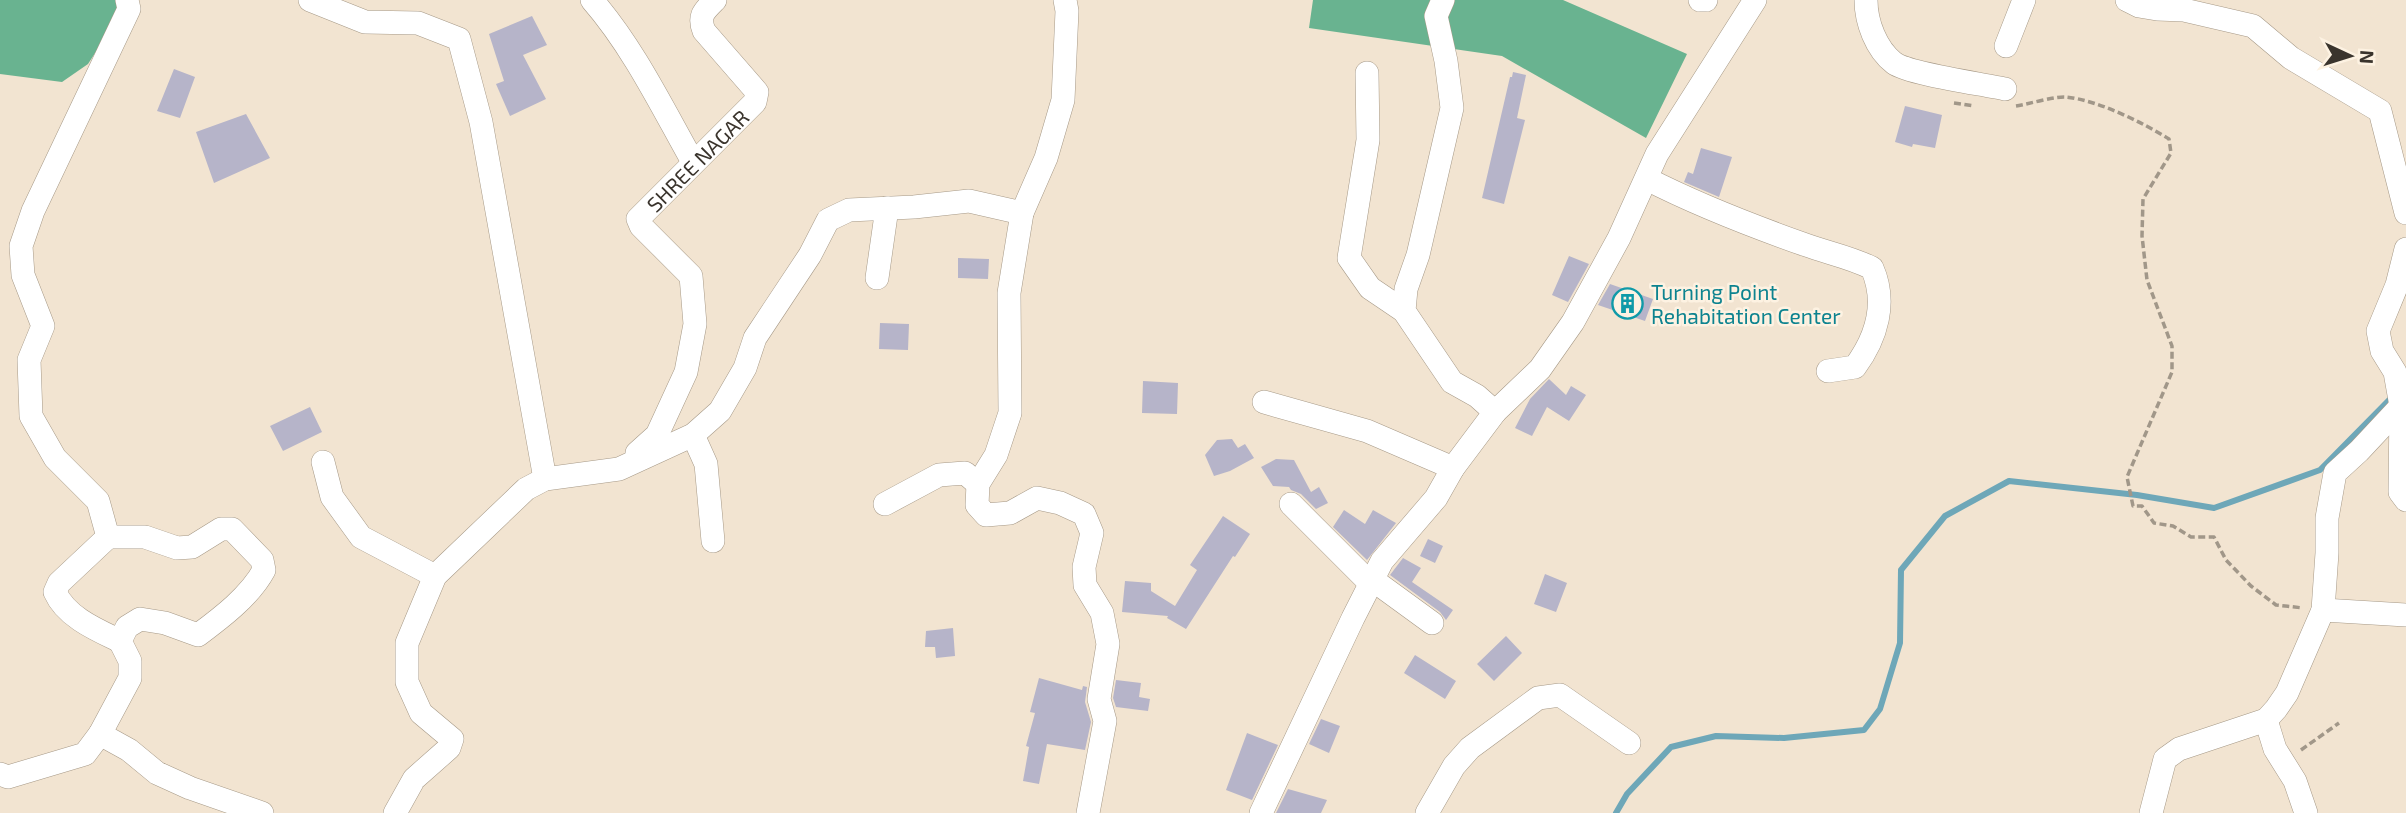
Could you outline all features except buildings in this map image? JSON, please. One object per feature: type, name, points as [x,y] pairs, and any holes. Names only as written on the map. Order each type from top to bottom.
[{"type":"street","points":[[108,537],[98,501],[55,458],[31,416],[29,360],[43,326],[23,275],[21,246],[33,211],[124,21],[129,9],[127,0]]},
{"type":"street","points":[[310,0],[365,22],[418,23],[458,39],[481,122],[545,479]]},
{"type":"street","points":[[592,0],[616,30],[693,162]]},
{"type":"street","name":"SHREE NAGAR","points":[[619,469],[657,435],[686,372],[695,324],[691,276],[638,219],[755,102],[757,92],[700,22],[702,13],[715,0]]},
{"type":"street","points":[[1065,0],[1067,11],[1063,100],[1046,158],[1022,213],[1009,293],[1010,413],[996,454],[978,484],[977,505],[986,515],[1010,513],[1037,498],[1060,503],[1084,514],[1092,533],[1084,567],[1085,585],[1102,612],[1108,643],[1099,699],[1105,721],[1088,813]]},
{"type":"street","points":[[1404,311],[1405,289],[1418,255],[1452,108],[1446,61],[1436,16],[1443,0]]},
{"type":"street","points":[[1700,0],[1706,0]]},
{"type":"street","points":[[1261,813],[1382,561],[1436,498],[1453,468],[1495,412],[1540,369],[1573,322],[1619,238],[1657,154],[1755,0]]},
{"type":"street","points":[[1866,0],[1866,12],[1873,36],[1894,63],[2010,98]]},
{"type":"street","points":[[2006,46],[2024,0]]},
{"type":"street","points":[[2127,0],[2139,6],[2185,10],[2253,26],[2291,58],[2380,111],[2406,213]]},
{"type":"street","points":[[1367,73],[1368,140],[1349,258],[1370,288],[1404,311],[1452,382],[1476,396],[1495,412]]},
{"type":"street","points":[[1647,179],[1689,201],[1809,246],[1850,257],[1872,268],[1879,283],[1878,319],[1870,346],[1856,367],[1828,371]]},
{"type":"street","points":[[395,813],[414,779],[449,748],[452,739],[421,713],[407,682],[407,643],[435,576],[526,489],[545,479],[619,469],[693,435],[720,411],[745,368],[755,338],[810,255],[828,220],[849,210],[969,201],[1022,213]]},
{"type":"street","points":[[877,278],[887,208]]},
{"type":"street","points":[[2406,249],[2397,285],[2378,331],[2382,351],[2395,372],[2401,406],[2400,492],[2406,500]]},
{"type":"street","points":[[1264,402],[1367,431],[1453,468]]},
{"type":"street","points":[[2151,813],[2165,759],[2179,749],[2266,720],[2287,693],[2323,610],[2327,518],[2334,473],[2359,451],[2401,406]]},
{"type":"street","points":[[693,435],[706,464],[713,541]]},
{"type":"street","points":[[323,462],[332,497],[361,537],[435,576]]},
{"type":"street","points":[[885,504],[939,475],[965,473],[978,484]]},
{"type":"street","points":[[1291,504],[1372,582],[1432,622]]},
{"type":"street","points":[[0,774],[8,777],[85,754],[100,734],[130,678],[130,661],[120,641],[93,627],[61,604],[55,592],[59,583],[108,537],[145,537],[177,548],[191,547],[221,529],[232,529],[261,559],[264,570],[259,580],[227,612],[198,635],[165,623],[140,619],[127,627],[120,641]]},
{"type":"street","points":[[2323,610],[2406,615]]},
{"type":"street","points":[[1427,813],[1454,766],[1470,748],[1538,698],[1560,695],[1629,743]]},
{"type":"street","points":[[2266,720],[2276,749],[2295,781],[2306,813]]},
{"type":"street","points":[[100,734],[129,750],[157,773],[190,789],[261,813]]},
{"type":"path","points":[[2010,98],[2063,97],[2087,102],[2150,128],[2169,139],[2171,153],[2143,199],[2142,236],[2147,280],[2172,346],[2172,372],[2127,477],[2133,506],[2142,506],[2154,523],[2173,526],[2190,537],[2214,537],[2225,560],[2251,586],[2276,604],[2323,610]]},
{"type":"path","points":[[1951,102],[1976,106]]},
{"type":"path","points":[[2286,762],[2339,723]]},
{"type":"green space","points":[[0,0],[117,0],[122,11],[88,64],[62,82],[0,74]]},
{"type":"green space","points":[[1313,0],[1563,0],[1687,54],[1646,138],[1502,56],[1309,28]]},
{"type":"waterway","points":[[1616,813],[1627,794],[1671,747],[1716,736],[1784,738],[1864,730],[1880,709],[1900,643],[1901,570],[1945,516],[2009,481],[2137,495],[2214,508],[2320,470],[2394,395]]},
{"type":"place","name":"Turning Point Rehabitation Center","points":[[1628,303]]}]
